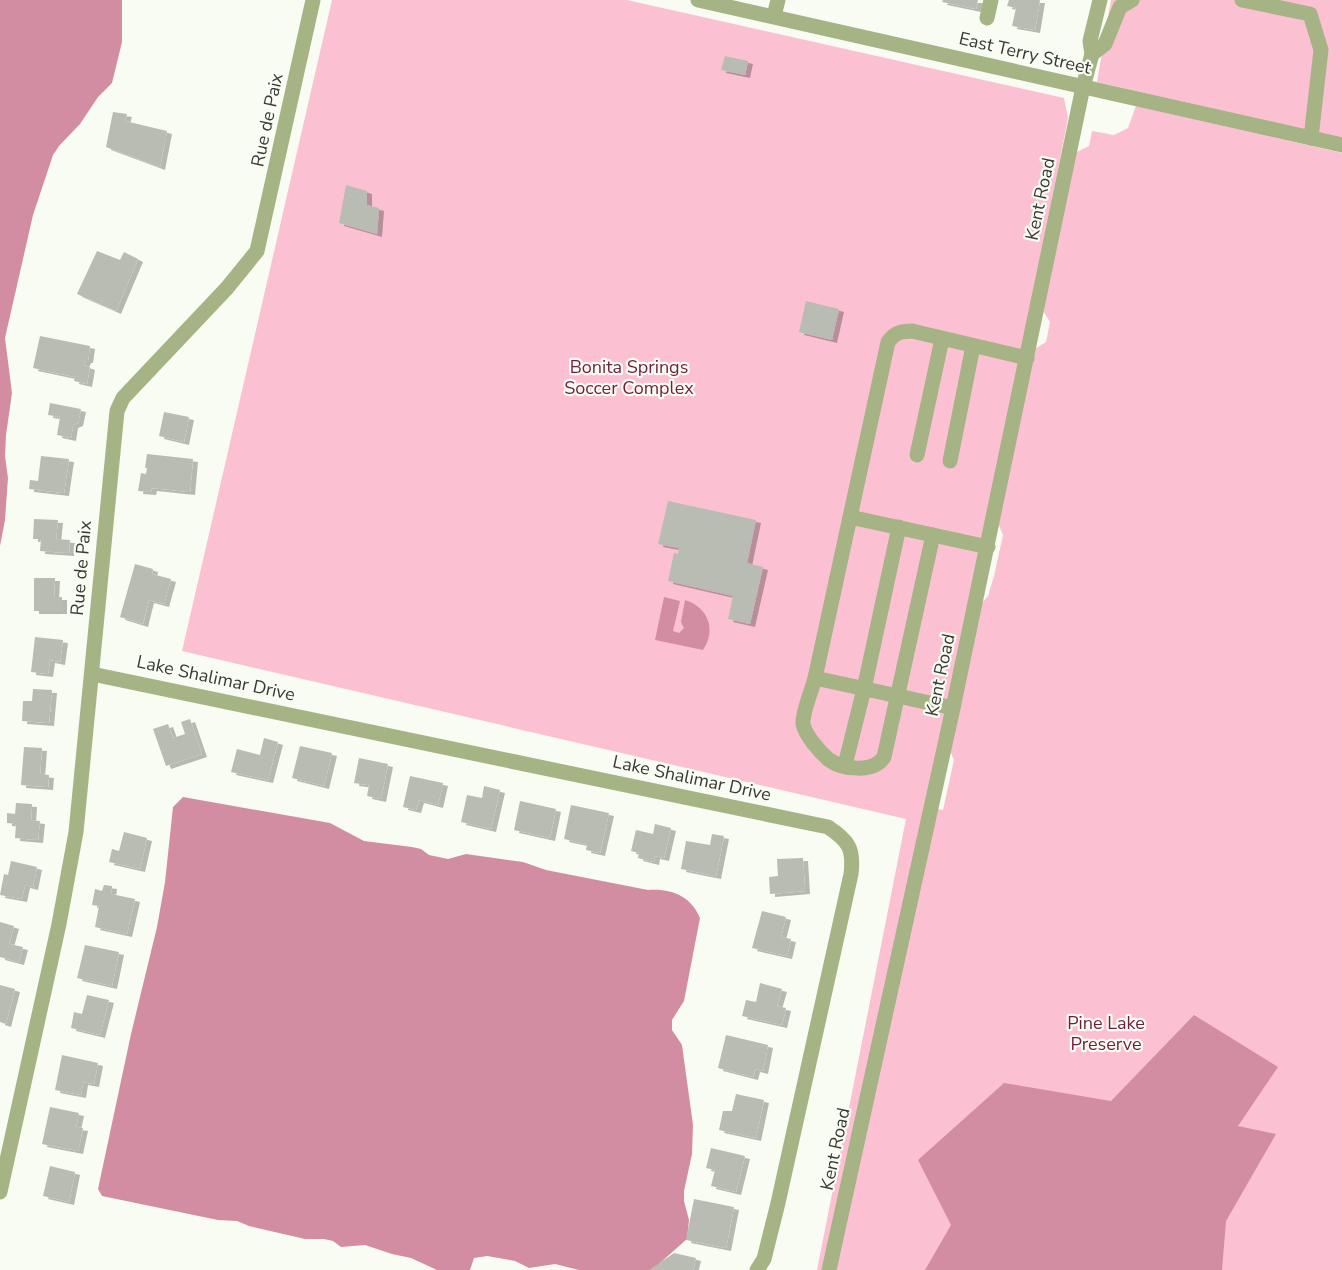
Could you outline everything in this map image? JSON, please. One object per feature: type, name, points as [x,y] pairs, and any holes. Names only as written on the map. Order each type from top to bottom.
[{"type":"street","name":"Rue de Paix","points":[[0,1192],[69,874],[76,832],[117,411],[123,398],[228,288],[257,251],[313,0]]},
{"type":"street","name":"East Terry Street","points":[[698,0],[1342,145]]},
{"type":"street","points":[[774,16],[778,0]]},
{"type":"street","points":[[987,18],[991,0]]},
{"type":"street","points":[[1100,0],[1090,41],[1092,54],[1105,44],[1120,7],[1130,1]]},
{"type":"street","points":[[1242,0],[1311,7],[1321,50],[1311,138]]},
{"type":"street","name":"Kent Road","points":[[829,1270],[988,547],[1083,87],[1092,54]]},
{"type":"street","points":[[933,535],[884,757],[874,767],[860,768],[829,760],[806,733],[803,724],[888,342],[895,334],[905,331],[1027,358]]},
{"type":"street","points":[[916,455],[942,339]]},
{"type":"street","points":[[950,461],[973,346]]},
{"type":"street","points":[[850,517],[988,547]]},
{"type":"street","points":[[845,765],[899,527]]},
{"type":"street","name":"Lake Shalimar Drive","points":[[92,674],[828,827],[840,835],[849,845],[853,859],[851,874],[778,1203],[764,1259],[757,1270]]},
{"type":"street","points":[[815,678],[953,708]]},
{"type":"green space","points":[[332,0],[627,0],[1064,98],[1068,118],[930,807],[943,810],[954,760],[945,739],[972,614],[988,596],[1003,535],[996,519],[1028,353],[1046,342],[1050,322],[1042,309],[1075,153],[1089,146],[1092,131],[1114,135],[1128,128],[1136,106],[1342,153],[1342,1270],[817,1270],[906,819],[182,651]]},
{"type":"green space","points":[[1111,0],[1342,0],[1342,138],[1097,82]]},
{"type":"shaded area","points":[[0,0],[122,0],[122,42],[112,83],[98,97],[80,124],[53,155],[33,215],[5,338],[12,393],[6,435],[5,456],[8,478],[5,520],[0,546]]},
{"type":"shaded area","points":[[664,597],[680,601],[673,631],[679,633],[684,628],[681,622],[685,600],[693,603],[704,614],[710,627],[703,650],[655,640]]},
{"type":"shaded area","points":[[183,797],[330,823],[364,841],[412,847],[421,849],[429,855],[448,859],[466,854],[523,862],[546,870],[648,890],[665,890],[686,899],[700,918],[684,1001],[672,1020],[672,1030],[682,1045],[693,1125],[692,1154],[684,1191],[689,1220],[687,1239],[652,1270],[579,1270],[555,1264],[529,1268],[515,1261],[487,1256],[474,1258],[470,1270],[437,1270],[411,1258],[365,1245],[341,1247],[333,1241],[324,1239],[305,1239],[237,1221],[218,1220],[102,1196],[98,1189],[131,1034],[157,927],[165,882],[173,807]]},
{"type":"shaded area","points":[[1194,1015],[1278,1067],[1238,1126],[1276,1134],[1226,1221],[1222,1270],[925,1270],[951,1225],[918,1160],[1004,1083],[1111,1101]]},
{"type":"building","points":[[943,0],[978,0],[976,9],[942,2]]},
{"type":"building","points":[[1009,0],[1040,0],[1035,30],[1012,26],[1016,8],[1007,6]]},
{"type":"building","points":[[725,56],[748,61],[745,75],[721,70]]},
{"type":"building","points":[[113,112],[127,114],[125,121],[167,131],[160,167],[106,147]]},
{"type":"building","points":[[346,185],[367,191],[367,205],[379,208],[377,234],[339,223]]},
{"type":"building","points":[[97,251],[120,260],[124,252],[138,259],[116,311],[77,294]]},
{"type":"building","points":[[806,301],[839,309],[832,340],[799,332]]},
{"type":"building","points":[[40,336],[90,346],[88,360],[84,365],[90,367],[87,384],[74,381],[75,377],[33,368]]},
{"type":"building","points":[[50,403],[81,409],[78,423],[73,425],[71,438],[57,435],[60,417],[48,415]]},
{"type":"building","points":[[164,412],[189,417],[184,442],[159,436]]},
{"type":"building","points":[[147,454],[193,459],[190,492],[152,488],[151,492],[138,491],[141,473],[146,474]]},
{"type":"building","points":[[41,456],[69,459],[64,493],[29,489],[30,480],[38,481]]},
{"type":"building","points":[[668,501],[756,520],[747,563],[763,567],[750,624],[728,619],[733,596],[668,581],[674,553],[678,554],[679,548],[658,544]]},
{"type":"building","points":[[34,519],[58,520],[56,539],[70,540],[69,553],[40,551],[41,539],[33,539]]},
{"type":"building","points":[[135,564],[153,569],[152,574],[171,579],[164,604],[149,600],[143,624],[120,617]]},
{"type":"building","points":[[34,578],[55,578],[54,597],[62,597],[62,611],[34,611]]},
{"type":"building","points":[[35,637],[63,640],[60,662],[50,660],[48,674],[31,672]]},
{"type":"building","points":[[33,689],[52,690],[49,723],[22,721],[23,701],[32,701]]},
{"type":"building","points":[[190,719],[202,754],[166,766],[153,729],[168,724],[173,738],[185,734],[181,722]]},
{"type":"building","points":[[264,738],[278,742],[268,780],[231,772],[237,749],[260,755]]},
{"type":"building","points":[[300,746],[332,753],[324,786],[292,778]]},
{"type":"building","points":[[24,747],[42,748],[40,774],[49,775],[48,787],[21,785]]},
{"type":"building","points":[[359,758],[388,764],[381,799],[367,796],[369,785],[354,783]]},
{"type":"building","points":[[410,776],[443,783],[438,805],[419,800],[416,810],[403,807]]},
{"type":"building","points":[[484,786],[500,790],[491,829],[461,822],[467,795],[482,798]]},
{"type":"building","points":[[520,801],[556,809],[550,838],[514,830]]},
{"type":"building","points":[[16,803],[32,804],[31,820],[40,821],[38,840],[15,838],[16,824],[7,823],[7,813],[15,814]]},
{"type":"building","points":[[571,805],[609,813],[600,853],[586,850],[587,844],[564,839]]},
{"type":"building","points":[[655,824],[671,828],[664,858],[655,856],[654,862],[638,858],[639,853],[631,851],[636,830],[653,834]]},
{"type":"building","points":[[124,832],[147,838],[140,869],[109,862],[112,849],[119,851]]},
{"type":"building","points":[[712,834],[724,836],[716,876],[681,869],[686,841],[710,845]]},
{"type":"building","points":[[803,858],[805,891],[770,894],[769,877],[778,876],[777,859]]},
{"type":"building","points":[[11,861],[37,867],[33,887],[25,885],[22,899],[0,895],[4,874],[8,875]]},
{"type":"building","points":[[104,885],[112,886],[111,894],[135,899],[127,934],[95,927],[99,906],[92,905],[95,889],[102,891]]},
{"type":"building","points":[[762,911],[786,917],[781,937],[791,939],[787,956],[752,948]]},
{"type":"building","points":[[0,922],[14,926],[9,944],[23,947],[19,962],[0,957]]},
{"type":"building","points":[[85,945],[119,952],[112,986],[77,978]]},
{"type":"building","points":[[760,983],[782,989],[777,1006],[786,1008],[782,1025],[742,1016],[746,1000],[756,1002]]},
{"type":"building","points":[[0,985],[15,989],[6,1024],[0,1022]]},
{"type":"building","points":[[87,995],[109,1000],[100,1035],[71,1028],[74,1012],[82,1014]]},
{"type":"building","points":[[726,1035],[768,1045],[763,1071],[755,1069],[753,1077],[718,1068]]},
{"type":"building","points":[[62,1055],[98,1063],[94,1084],[83,1082],[81,1095],[55,1090]]},
{"type":"building","points":[[736,1094],[764,1100],[756,1138],[719,1130],[723,1111],[732,1111]]},
{"type":"building","points":[[50,1107],[79,1113],[76,1127],[83,1128],[78,1151],[42,1144]]},
{"type":"building","points":[[711,1148],[745,1156],[736,1192],[711,1186],[715,1170],[706,1168]]},
{"type":"building","points":[[50,1166],[75,1172],[69,1202],[43,1196]]},
{"type":"building","points":[[694,1199],[734,1207],[726,1248],[686,1240]]},
{"type":"building","points":[[674,1253],[696,1258],[693,1270],[649,1270]]},
{"type":"park label","name":"Bonita Springs Soccer Complex","points":[[629,377]]},
{"type":"park label","name":"Pine Lake Preserve","points":[[1106,1033]]}]
